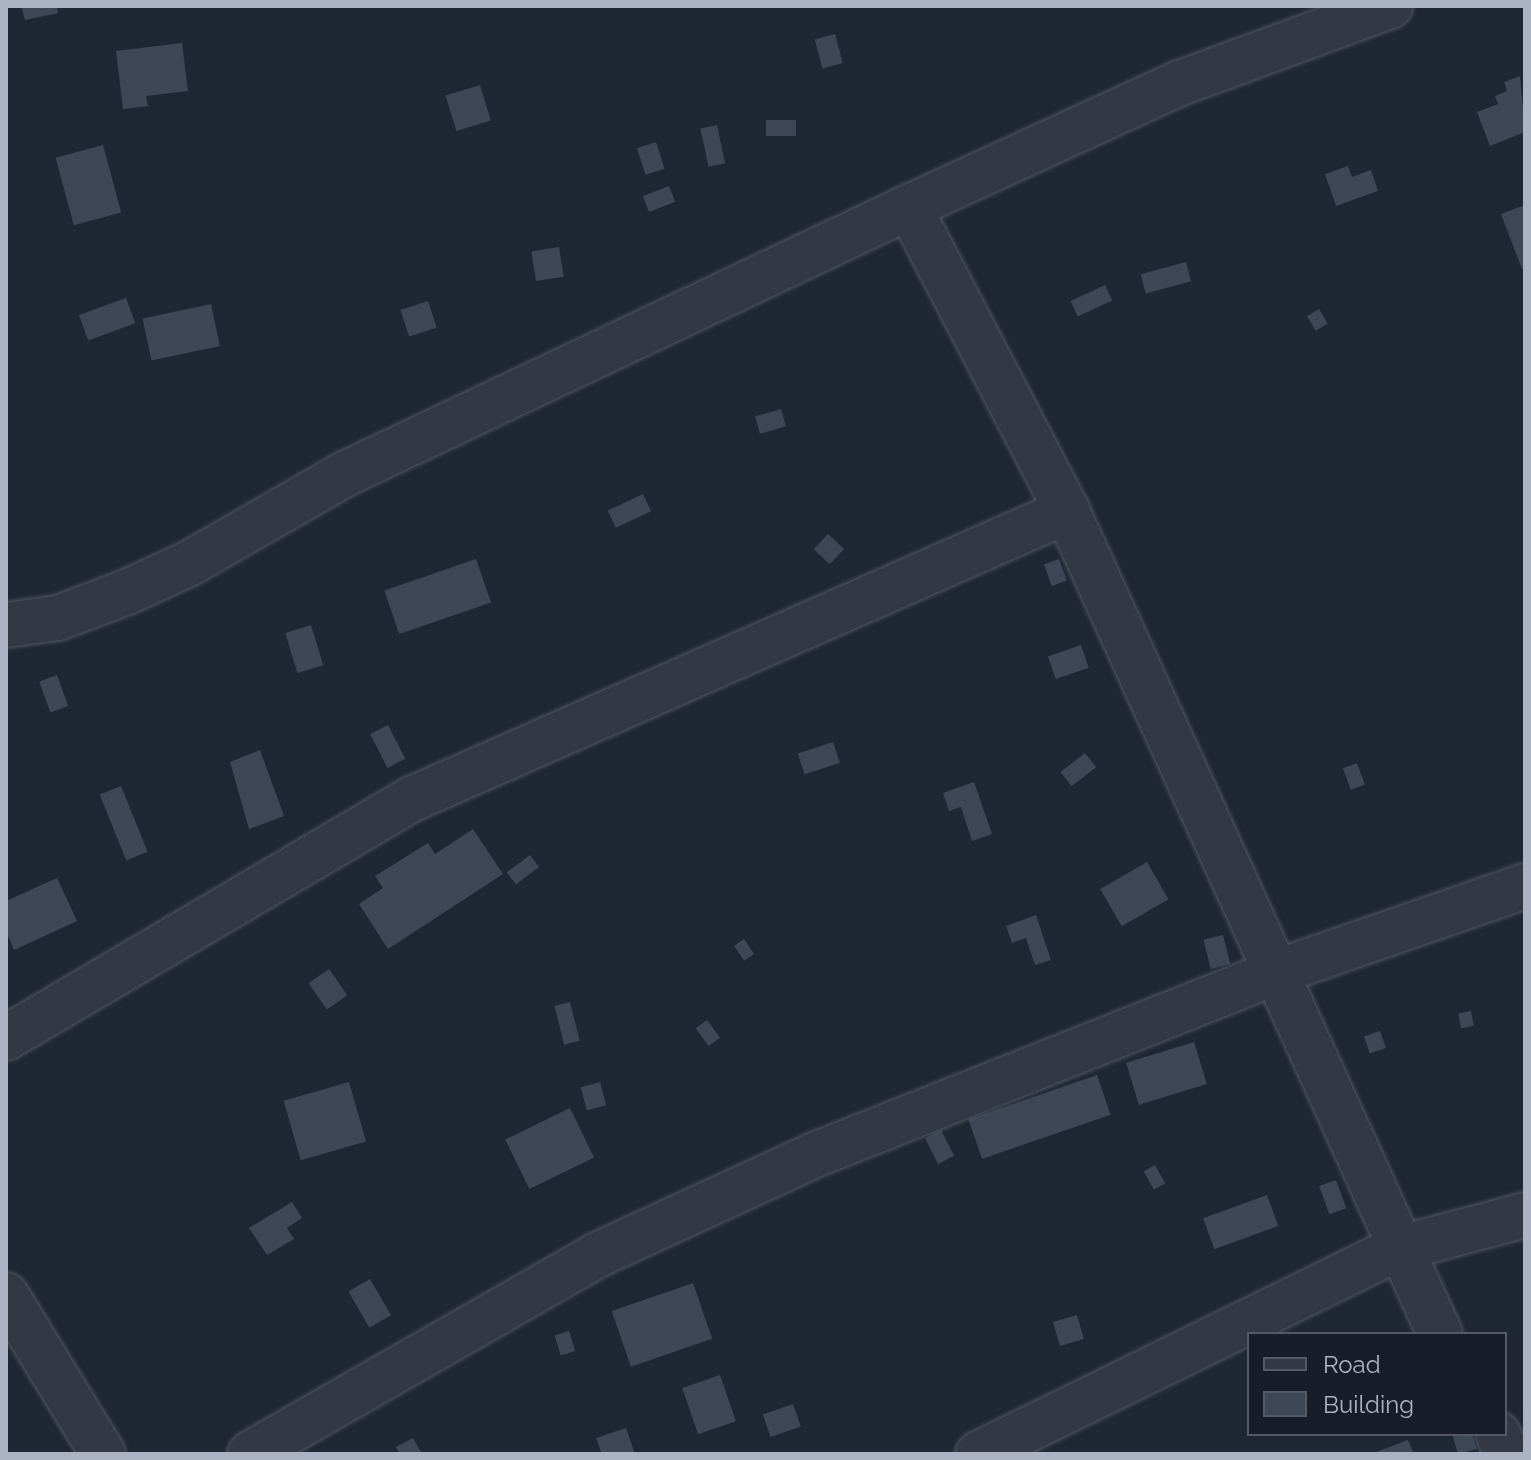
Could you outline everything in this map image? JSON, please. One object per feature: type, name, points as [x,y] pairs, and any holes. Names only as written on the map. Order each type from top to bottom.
[{"type":"street","points":[[6,625],[58,618],[165,575],[345,474],[909,207],[1180,83],[1390,6]]},
{"type":"street","points":[[909,207],[1067,511],[1397,1249],[1439,1332]]},
{"type":"street","points":[[6,1038],[412,799],[1067,511]]},
{"type":"street","points":[[250,1454],[597,1255],[817,1154],[1274,973],[1525,886]]},
{"type":"street","points":[[978,1454],[1397,1249],[1525,1215]]},
{"type":"street","points":[[6,1295],[103,1454]]},
{"type":"building","points":[[21,6],[57,6],[58,13],[25,20]]},
{"type":"building","points":[[835,34],[843,63],[822,68],[815,39]]},
{"type":"building","points":[[182,43],[188,91],[146,96],[148,106],[123,109],[116,51]]},
{"type":"building","points":[[1520,76],[1525,132],[1490,146],[1477,112],[1498,104],[1495,96],[1507,91],[1504,82]]},
{"type":"building","points":[[480,85],[491,120],[456,131],[446,96]]},
{"type":"building","points":[[766,120],[796,120],[796,136],[766,136]]},
{"type":"building","points":[[717,125],[725,163],[708,167],[700,129]]},
{"type":"building","points":[[656,142],[665,169],[646,175],[637,148]]},
{"type":"building","points":[[103,145],[121,213],[74,225],[56,158]]},
{"type":"building","points":[[1348,166],[1352,177],[1371,170],[1378,191],[1336,206],[1325,174]]},
{"type":"building","points":[[669,186],[675,202],[649,212],[643,196]]},
{"type":"building","points":[[1525,205],[1525,268],[1522,269],[1501,214]]},
{"type":"building","points":[[559,247],[564,277],[536,281],[531,251]]},
{"type":"building","points":[[1186,262],[1191,281],[1146,293],[1141,274]]},
{"type":"building","points":[[1105,285],[1112,300],[1078,316],[1071,301]]},
{"type":"building","points":[[126,298],[135,323],[88,340],[79,315]]},
{"type":"building","points":[[428,301],[437,328],[409,337],[400,310]]},
{"type":"building","points":[[211,304],[220,346],[151,361],[143,319]]},
{"type":"building","points":[[1319,309],[1328,324],[1316,331],[1307,316]]},
{"type":"building","points":[[781,409],[786,426],[760,434],[755,416]]},
{"type":"building","points":[[643,494],[651,511],[616,528],[608,510]]},
{"type":"building","points":[[828,534],[844,549],[830,564],[814,549]]},
{"type":"building","points":[[476,559],[491,602],[399,634],[384,591]]},
{"type":"building","points":[[1059,559],[1067,581],[1052,586],[1044,564]]},
{"type":"building","points":[[311,625],[323,665],[297,673],[285,633]]},
{"type":"building","points":[[1081,645],[1089,668],[1056,679],[1048,656]]},
{"type":"building","points":[[57,675],[68,706],[50,713],[39,681]]},
{"type":"building","points":[[388,725],[405,759],[387,768],[370,734]]},
{"type":"building","points":[[833,742],[840,763],[805,774],[798,753]]},
{"type":"building","points":[[260,750],[284,816],[249,829],[230,762]]},
{"type":"building","points":[[1085,753],[1096,767],[1072,786],[1061,772]]},
{"type":"building","points":[[1357,763],[1365,785],[1351,790],[1343,768]]},
{"type":"building","points":[[974,782],[992,834],[972,841],[961,807],[949,811],[943,793]]},
{"type":"building","points":[[121,786],[148,852],[126,860],[100,795]]},
{"type":"building","points":[[473,829],[503,874],[388,949],[359,904],[383,888],[375,876],[428,843],[435,854]]},
{"type":"building","points":[[530,855],[539,867],[516,884],[507,872]]},
{"type":"building","points":[[1147,862],[1168,899],[1122,926],[1100,889]]},
{"type":"building","points":[[57,878],[77,921],[14,950],[6,931],[6,901]]},
{"type":"building","points":[[1036,915],[1051,960],[1035,965],[1026,938],[1012,943],[1006,926]]},
{"type":"building","points":[[1223,935],[1230,964],[1211,969],[1204,940]]},
{"type":"building","points":[[744,939],[754,954],[744,961],[734,946]]},
{"type":"building","points":[[329,969],[347,995],[327,1010],[309,983]]},
{"type":"building","points":[[570,1002],[580,1041],[564,1045],[554,1006]]},
{"type":"building","points":[[1471,1011],[1474,1026],[1461,1028],[1458,1013]]},
{"type":"building","points":[[707,1020],[720,1038],[709,1046],[696,1028]]},
{"type":"building","points":[[1380,1031],[1386,1048],[1370,1054],[1364,1037]]},
{"type":"building","points":[[1194,1042],[1207,1084],[1139,1105],[1126,1063]]},
{"type":"building","points":[[1097,1075],[1111,1115],[982,1159],[968,1119]]},
{"type":"building","points":[[349,1082],[366,1142],[301,1160],[284,1101]]},
{"type":"building","points":[[600,1082],[606,1105],[587,1110],[581,1087]]},
{"type":"building","points":[[570,1108],[594,1157],[529,1189],[505,1140]]},
{"type":"building","points":[[941,1130],[954,1156],[938,1164],[925,1138]]},
{"type":"building","points":[[1155,1165],[1165,1183],[1154,1190],[1144,1171]]},
{"type":"building","points":[[1336,1180],[1346,1208],[1329,1214],[1319,1186]]},
{"type":"building","points":[[1267,1195],[1278,1226],[1214,1249],[1203,1218]]},
{"type":"building","points":[[292,1202],[302,1218],[287,1228],[294,1239],[267,1255],[249,1228]]},
{"type":"building","points":[[370,1279],[391,1315],[369,1328],[348,1292]]},
{"type":"building","points":[[693,1283],[712,1339],[631,1367],[612,1311]]},
{"type":"building","points":[[1077,1315],[1084,1339],[1060,1346],[1053,1322]]},
{"type":"building","points":[[569,1331],[575,1351],[561,1355],[555,1335]]},
{"type":"building","points":[[720,1375],[736,1421],[698,1434],[682,1388]]},
{"type":"building","points":[[793,1404],[801,1427],[771,1437],[763,1414]]},
{"type":"building","points":[[626,1428],[635,1454],[602,1454],[596,1438]]},
{"type":"building","points":[[1453,1436],[1473,1436],[1477,1449],[1458,1454]]},
{"type":"building","points":[[413,1438],[422,1454],[400,1454],[396,1447]]},
{"type":"building","points":[[1408,1440],[1414,1454],[1371,1454]]}]
